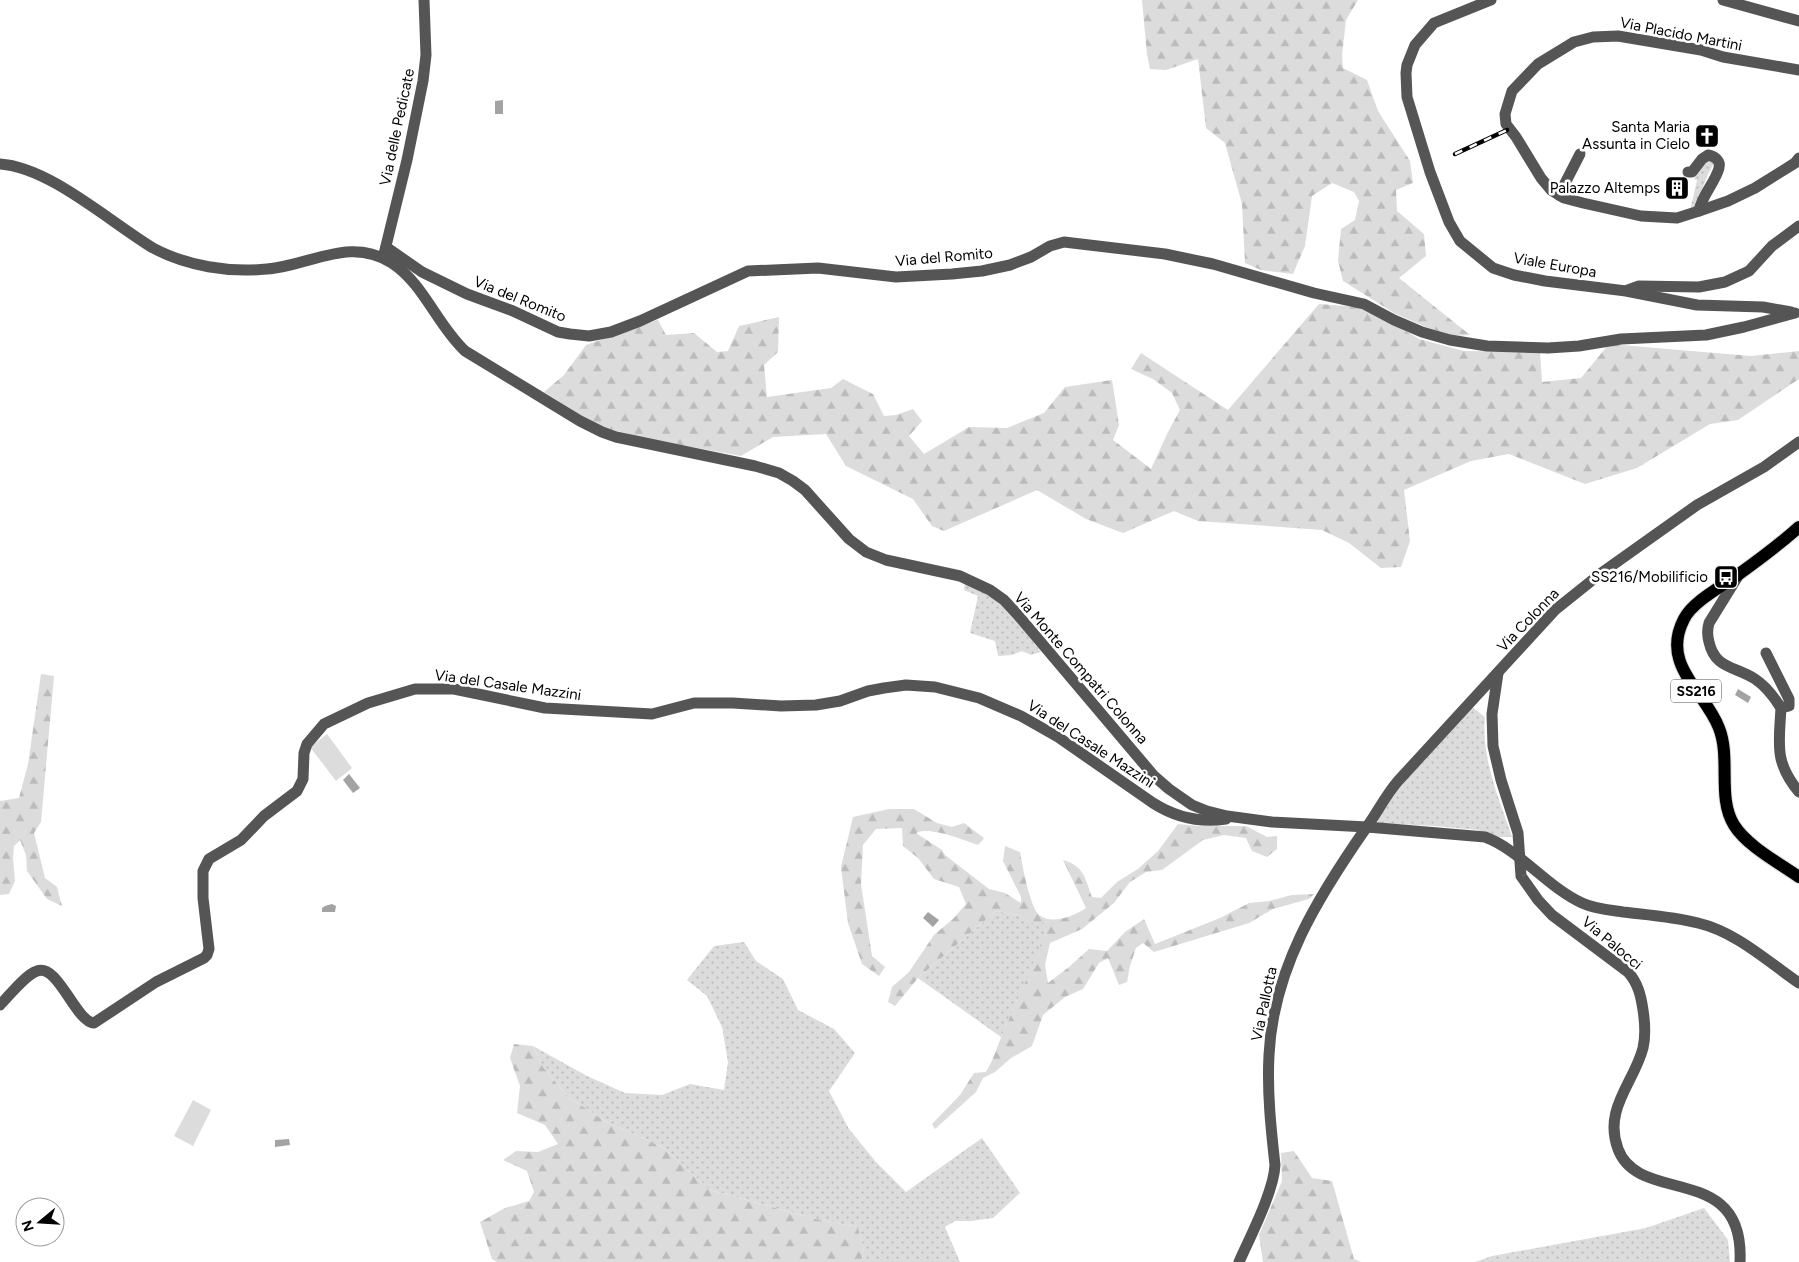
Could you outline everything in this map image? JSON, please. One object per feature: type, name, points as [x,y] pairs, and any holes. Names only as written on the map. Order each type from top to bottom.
[{"type":"main road","name":"SS216","points":[[1799,528],[1694,606],[1687,615],[1678,638],[1679,658],[1685,675],[1713,716],[1720,730],[1724,750],[1727,805],[1731,820],[1748,841],[1799,877]]},
{"type":"street","name":"Via delle Pedicate","points":[[384,253],[407,160],[423,81],[426,55],[424,0]]},
{"type":"street","name":"Viale Europa","points":[[1491,0],[1434,23],[1415,45],[1409,57],[1406,73],[1408,96],[1430,172],[1449,222],[1460,241],[1494,268],[1514,275],[1545,281],[1626,291],[1697,306],[1764,307],[1797,312]]},
{"type":"street","points":[[1723,0],[1799,21]]},
{"type":"street","name":"Via Placido Martini","points":[[1799,70],[1725,58],[1701,50],[1618,36],[1593,37],[1574,42],[1538,64],[1512,91],[1505,114],[1506,124],[1541,178],[1551,190],[1564,198],[1640,216],[1677,218],[1728,201],[1755,188],[1795,163],[1799,158]]},
{"type":"street","points":[[1559,194],[1580,154]]},
{"type":"street","points":[[1688,172],[1692,172],[1702,159],[1708,155],[1714,156],[1718,162],[1719,169],[1700,204],[1699,211]]},
{"type":"street","name":"Via Monte Compatri Colonna","points":[[0,164],[22,168],[44,177],[153,248],[184,261],[220,268],[259,270],[288,266],[349,250],[384,253],[408,278],[453,338],[465,350],[580,421],[616,437],[755,466],[779,473],[805,490],[849,540],[866,552],[886,560],[960,576],[990,590],[1017,614],[1160,781],[1192,805],[1207,811],[1234,817],[1272,822],[1482,836],[1497,842],[1567,894],[1589,906],[1693,922],[1721,930],[1739,940],[1799,983]]},
{"type":"street","points":[[1626,291],[1639,286],[1699,287],[1725,282],[1749,271],[1772,246],[1799,226]]},
{"type":"street","name":"Via del Romito","points":[[384,253],[460,291],[519,313],[558,332],[578,335],[606,333],[634,324],[748,271],[818,268],[896,277],[952,274],[1010,265],[1031,257],[1050,246],[1067,242],[1179,256],[1213,264],[1308,291],[1367,304],[1410,328],[1457,342],[1510,348],[1579,346],[1615,339],[1713,334],[1797,312]]},
{"type":"street","name":"Via Colonna","points":[[1367,827],[1384,799],[1398,781],[1555,610],[1600,574],[1697,505],[1764,467],[1799,442]]},
{"type":"street","points":[[1738,575],[1709,623],[1707,631],[1710,645],[1718,661],[1761,683],[1781,708],[1780,761],[1785,773],[1799,792]]},
{"type":"street","points":[[1766,653],[1789,699],[1789,706],[1781,708]]},
{"type":"street","name":"Via Palocci","points":[[1498,673],[1492,714],[1493,746],[1499,774],[1518,833],[1521,876],[1543,906],[1628,972],[1638,988],[1645,1022],[1644,1043],[1640,1058],[1622,1092],[1617,1109],[1615,1136],[1620,1154],[1627,1163],[1641,1173],[1695,1191],[1714,1200],[1725,1209],[1732,1217],[1737,1230],[1740,1242],[1740,1262]]},
{"type":"street","name":"Via del Casale Mazzini","points":[[0,1005],[31,975],[43,970],[55,978],[86,1020],[94,1023],[156,982],[204,958],[209,950],[204,917],[203,876],[209,859],[241,840],[264,816],[297,792],[302,779],[307,744],[324,724],[368,703],[415,689],[454,689],[511,702],[552,708],[652,714],[694,703],[733,702],[787,706],[816,705],[840,702],[868,691],[884,688],[906,685],[935,687],[979,698],[1022,716],[1058,736],[1157,805],[1173,814],[1205,821],[1234,817]]},
{"type":"street","name":"Via Pallotta","points":[[1239,1262],[1268,1194],[1275,1172],[1269,1056],[1273,1020],[1281,985],[1294,948],[1311,912],[1341,863],[1367,827]]},
{"type":"green space","points":[[1142,0],[1358,0],[1346,20],[1342,55],[1343,68],[1367,80],[1378,111],[1410,161],[1413,183],[1396,190],[1397,211],[1424,234],[1426,256],[1399,278],[1470,335],[1454,336],[1426,327],[1394,313],[1343,281],[1338,261],[1341,229],[1355,220],[1359,201],[1354,192],[1332,183],[1312,196],[1305,246],[1293,274],[1261,270],[1245,263],[1242,204],[1225,143],[1206,128],[1198,59],[1166,70],[1150,69]]},
{"type":"green space","points":[[1706,159],[1714,163],[1695,208],[1690,211],[1697,180],[1694,179],[1698,167]]},
{"type":"green space","points":[[1319,304],[1358,307],[1378,314],[1419,339],[1464,351],[1540,352],[1542,382],[1581,378],[1609,344],[1751,356],[1799,351],[1799,379],[1738,420],[1710,424],[1637,468],[1585,484],[1509,454],[1471,461],[1404,490],[1410,541],[1401,567],[1381,568],[1349,543],[1322,530],[1198,521],[1174,511],[1123,533],[1086,519],[1037,490],[944,531],[932,526],[913,499],[846,466],[826,434],[773,437],[741,456],[643,438],[596,425],[544,392],[564,375],[586,345],[658,320],[666,335],[694,333],[717,352],[728,351],[739,326],[779,317],[778,352],[764,365],[767,397],[831,388],[843,379],[873,394],[884,416],[896,415],[913,409],[922,421],[909,436],[924,454],[969,427],[1007,428],[1044,413],[1065,387],[1112,380],[1119,425],[1113,440],[1151,469],[1180,410],[1172,393],[1153,379],[1131,369],[1141,353],[1228,410]]},
{"type":"green space","points":[[965,583],[995,599],[1016,620],[1041,652],[1031,655],[1022,651],[1012,655],[998,656],[995,641],[970,633],[978,596],[964,590]]},
{"type":"green space","points":[[41,674],[54,676],[41,822],[34,833],[45,878],[57,887],[62,906],[47,899],[27,871],[26,855],[20,840],[14,846],[15,881],[9,894],[0,895],[0,801],[19,798],[28,764]]},
{"type":"green space","points":[[1471,706],[1485,717],[1484,733],[1488,763],[1512,837],[1497,837],[1477,830],[1378,823],[1378,818],[1385,803]]},
{"type":"green space","points":[[327,734],[352,768],[336,781],[310,747]]},
{"type":"green space","points":[[889,809],[914,809],[937,823],[952,827],[964,823],[984,838],[978,845],[937,832],[922,831],[916,833],[942,850],[945,855],[989,889],[1005,893],[1021,903],[1021,897],[1003,861],[1005,846],[1020,852],[1027,885],[1036,910],[1039,915],[1050,919],[1063,918],[1076,914],[1086,908],[1063,860],[1080,869],[1092,897],[1101,898],[1117,882],[1138,869],[1158,851],[1178,824],[1246,826],[1267,837],[1277,836],[1277,849],[1267,857],[1252,851],[1246,838],[1224,835],[1203,840],[1162,870],[1146,872],[1130,882],[1114,903],[1082,929],[1050,943],[1045,965],[1048,983],[1089,949],[1107,951],[1125,932],[1144,919],[1155,944],[1220,918],[1249,903],[1269,901],[1292,895],[1314,894],[1309,899],[1273,909],[1249,923],[1154,952],[1143,943],[1136,948],[1127,982],[1119,985],[1108,958],[1099,963],[1083,989],[1065,997],[1043,1015],[1032,1046],[1011,1058],[995,1072],[983,1078],[976,1092],[935,1129],[932,1124],[960,1095],[974,1073],[986,1072],[989,1067],[1032,966],[1047,923],[1043,922],[1039,926],[1017,915],[996,911],[918,978],[895,1006],[888,1002],[892,987],[909,972],[934,935],[953,919],[966,904],[959,887],[934,879],[918,858],[903,846],[902,828],[876,829],[863,845],[861,884],[872,956],[885,967],[879,976],[862,964],[848,923],[841,867],[853,817]]},
{"type":"green space","points":[[996,911],[1017,915],[1039,925],[1043,922],[1047,923],[1033,967],[1001,1037],[918,978]]},
{"type":"green space","points":[[744,942],[756,961],[783,979],[798,1010],[834,1029],[855,1053],[829,1091],[849,1129],[876,1162],[906,1192],[982,1138],[1020,1193],[993,1218],[955,1221],[945,1227],[960,1262],[861,1262],[864,1251],[858,1227],[816,1219],[710,1190],[664,1148],[605,1121],[567,1096],[543,1067],[533,1046],[587,1076],[625,1093],[662,1095],[690,1084],[724,1090],[728,1062],[722,1027],[707,996],[687,980],[714,946]]},
{"type":"green space","points":[[514,1044],[533,1046],[543,1067],[567,1096],[605,1121],[664,1148],[710,1190],[816,1219],[858,1227],[864,1251],[861,1262],[497,1262],[492,1259],[480,1222],[505,1208],[529,1201],[534,1192],[527,1171],[503,1160],[516,1151],[538,1152],[558,1144],[545,1125],[517,1113],[520,1086],[510,1058]]},
{"type":"green space","points":[[193,1100],[211,1110],[193,1146],[174,1136]]},
{"type":"green space","points":[[1294,1151],[1312,1178],[1332,1181],[1354,1259],[1361,1262],[1263,1262],[1259,1235],[1282,1181],[1281,1153]]},
{"type":"green space","points":[[1704,1208],[1728,1240],[1730,1262],[1475,1262],[1492,1256],[1646,1228]]},
{"type":"shaded area","points":[[503,100],[503,114],[495,114],[495,101]]},
{"type":"shaded area","points":[[1738,689],[1751,697],[1748,703],[1735,695]]},
{"type":"shaded area","points":[[349,774],[360,788],[353,793],[343,780]]},
{"type":"shaded area","points":[[332,904],[336,906],[335,912],[322,912],[322,908]]},
{"type":"shaded area","points":[[928,912],[939,920],[933,927],[923,918]]},
{"type":"shaded area","points":[[289,1139],[290,1145],[275,1147],[275,1140]]},
{"type":"railway","points":[[1455,154],[1507,130]]},
{"type":"place","name":"Santa Maria Assunta in Cielo","points":[[1707,136]]},
{"type":"place","name":"Palazzo Altemps","points":[[1677,188]]},
{"type":"place","name":"SS216/Mobilificio","points":[[1726,577]]}]
